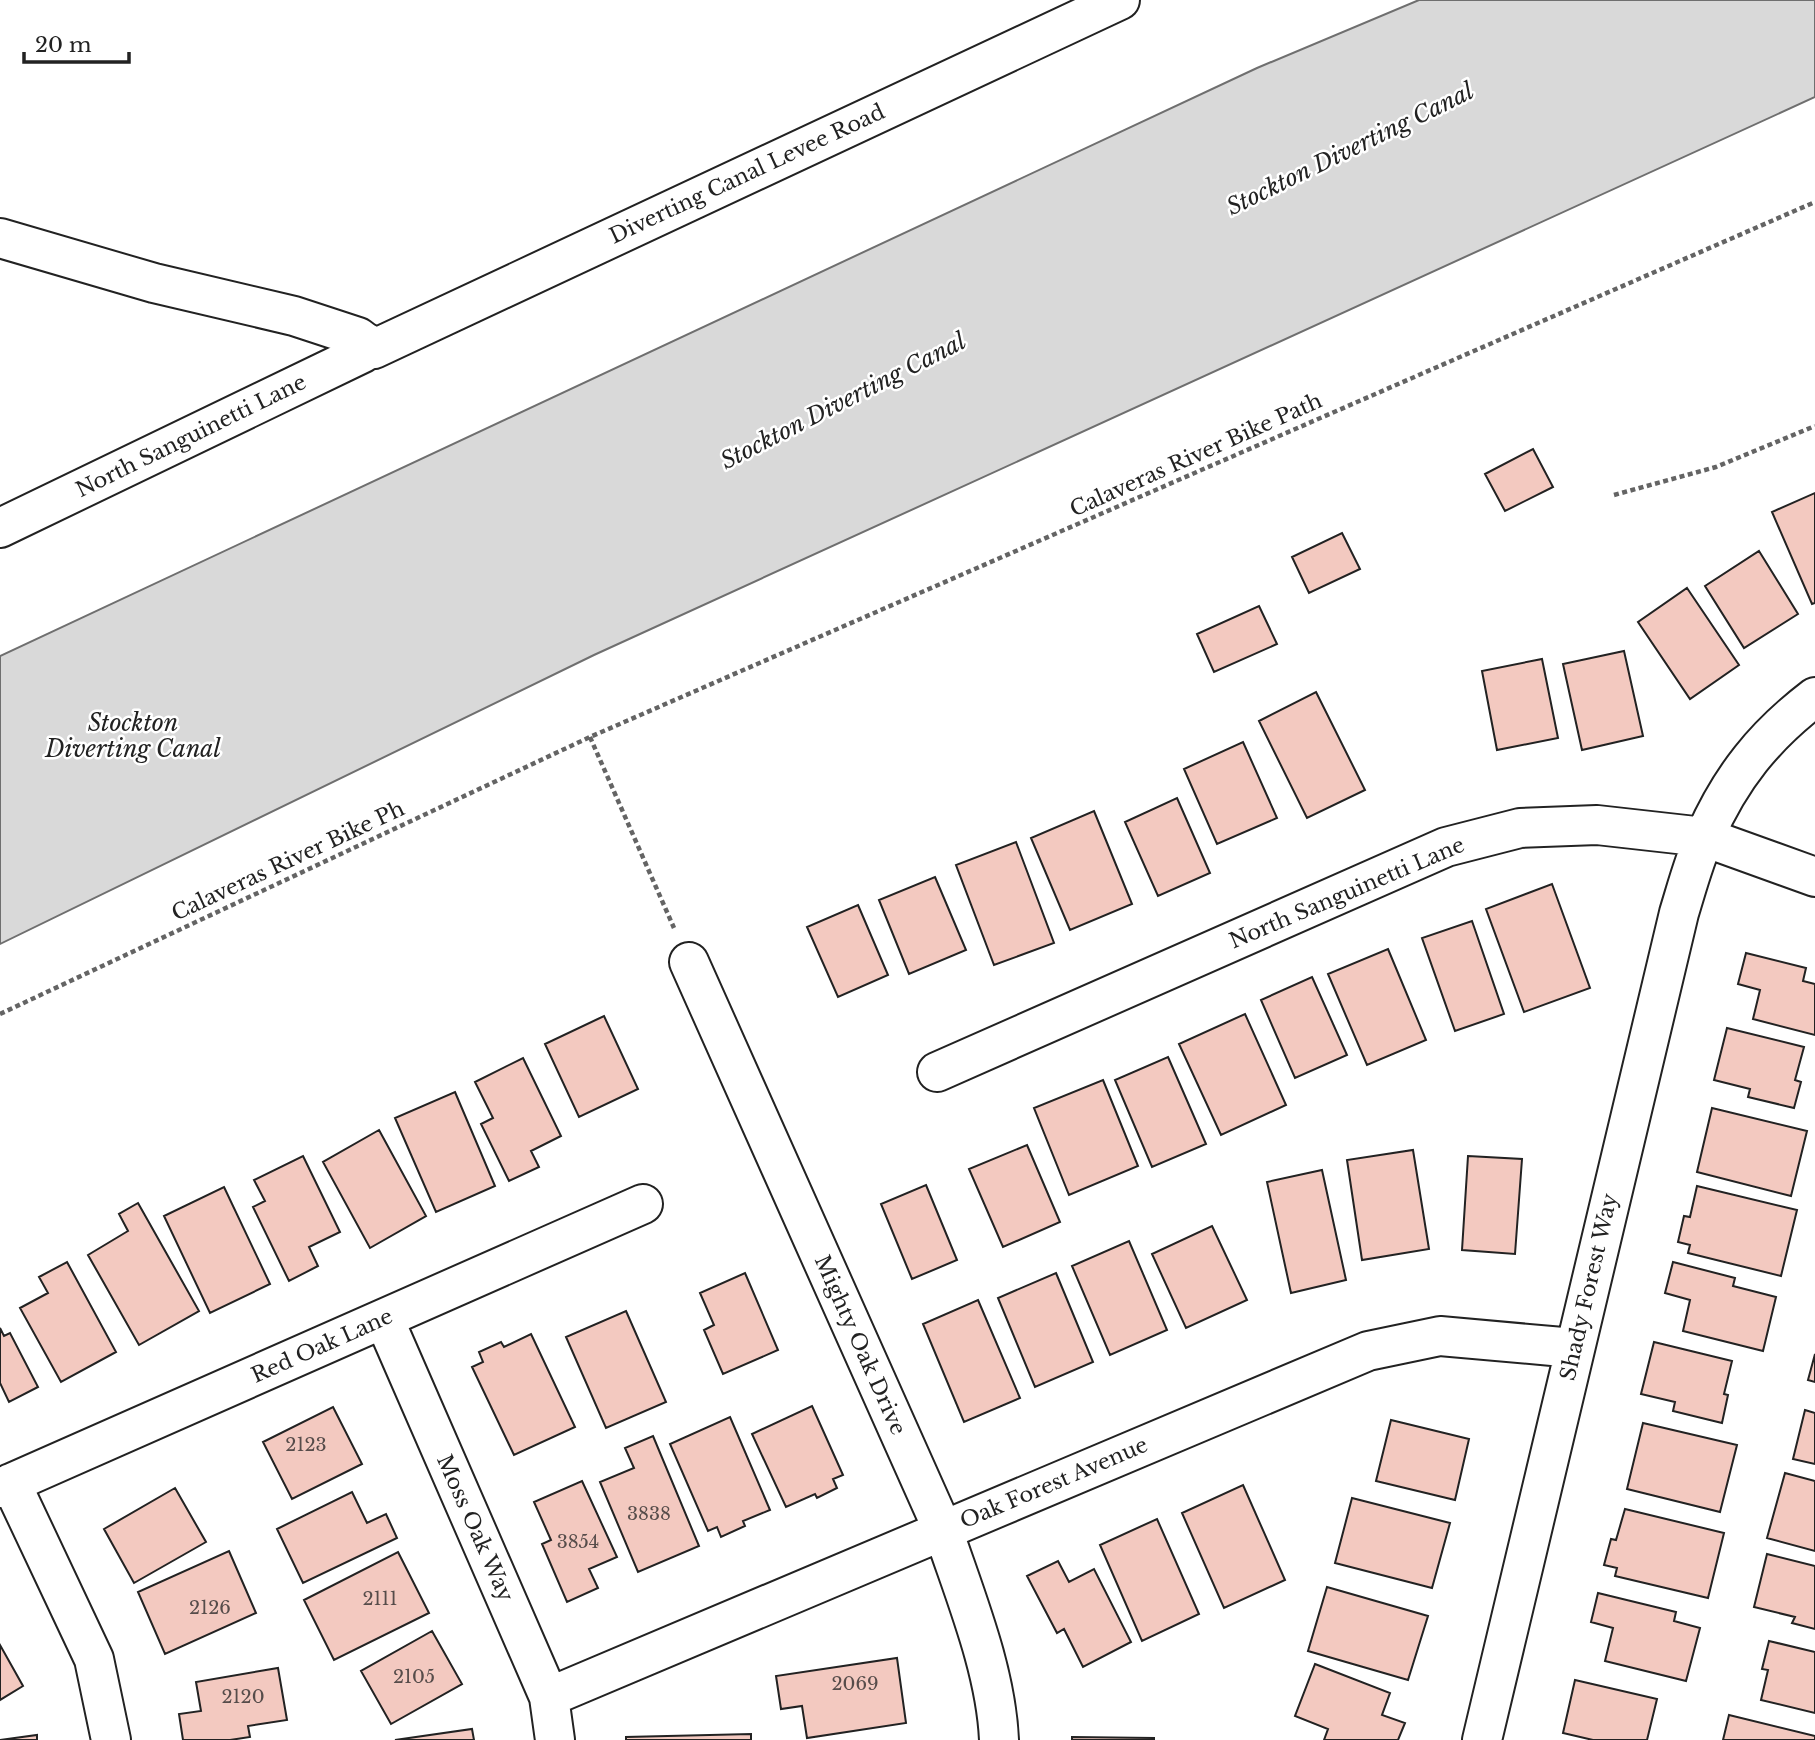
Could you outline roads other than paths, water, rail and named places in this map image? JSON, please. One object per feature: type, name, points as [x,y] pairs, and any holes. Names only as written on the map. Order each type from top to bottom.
[{"type":"street","name":"Diverting Canal Levee Road","points":[[371,346],[1120,0]]},
{"type":"street","points":[[0,238],[154,283],[294,316],[358,337],[371,346]]},
{"type":"street","name":"North Sanguinetti Lane","points":[[0,528],[363,353],[371,346]]},
{"type":"street","name":"Shady Forest Way","points":[[1482,1740],[1679,913],[1704,837],[1740,770],[1783,721],[1815,697]]},
{"type":"street","name":"North Sanguinetti Lane","points":[[937,1072],[1446,847],[1520,828],[1597,825],[1704,837],[1815,877]]},
{"type":"street","name":"Mighty Oak Drive","points":[[689,962],[943,1530],[976,1628],[998,1715],[999,1740]]},
{"type":"street","name":"Red Oak Lane","points":[[5,1485],[643,1204]]},
{"type":"street","name":"Moss Oak Way","points":[[384,1319],[549,1697],[555,1740]]},
{"type":"street","name":"Oak Forest Avenue","points":[[549,1697],[1368,1351],[1440,1336],[1574,1348]]},
{"type":"street","points":[[5,1485],[94,1659],[111,1740]]},
{"type":"water","name":"Stockton Diverting Canal","points":[[1419,0],[1815,0],[1815,97],[594,655],[0,944],[0,656],[1257,68]]}]
